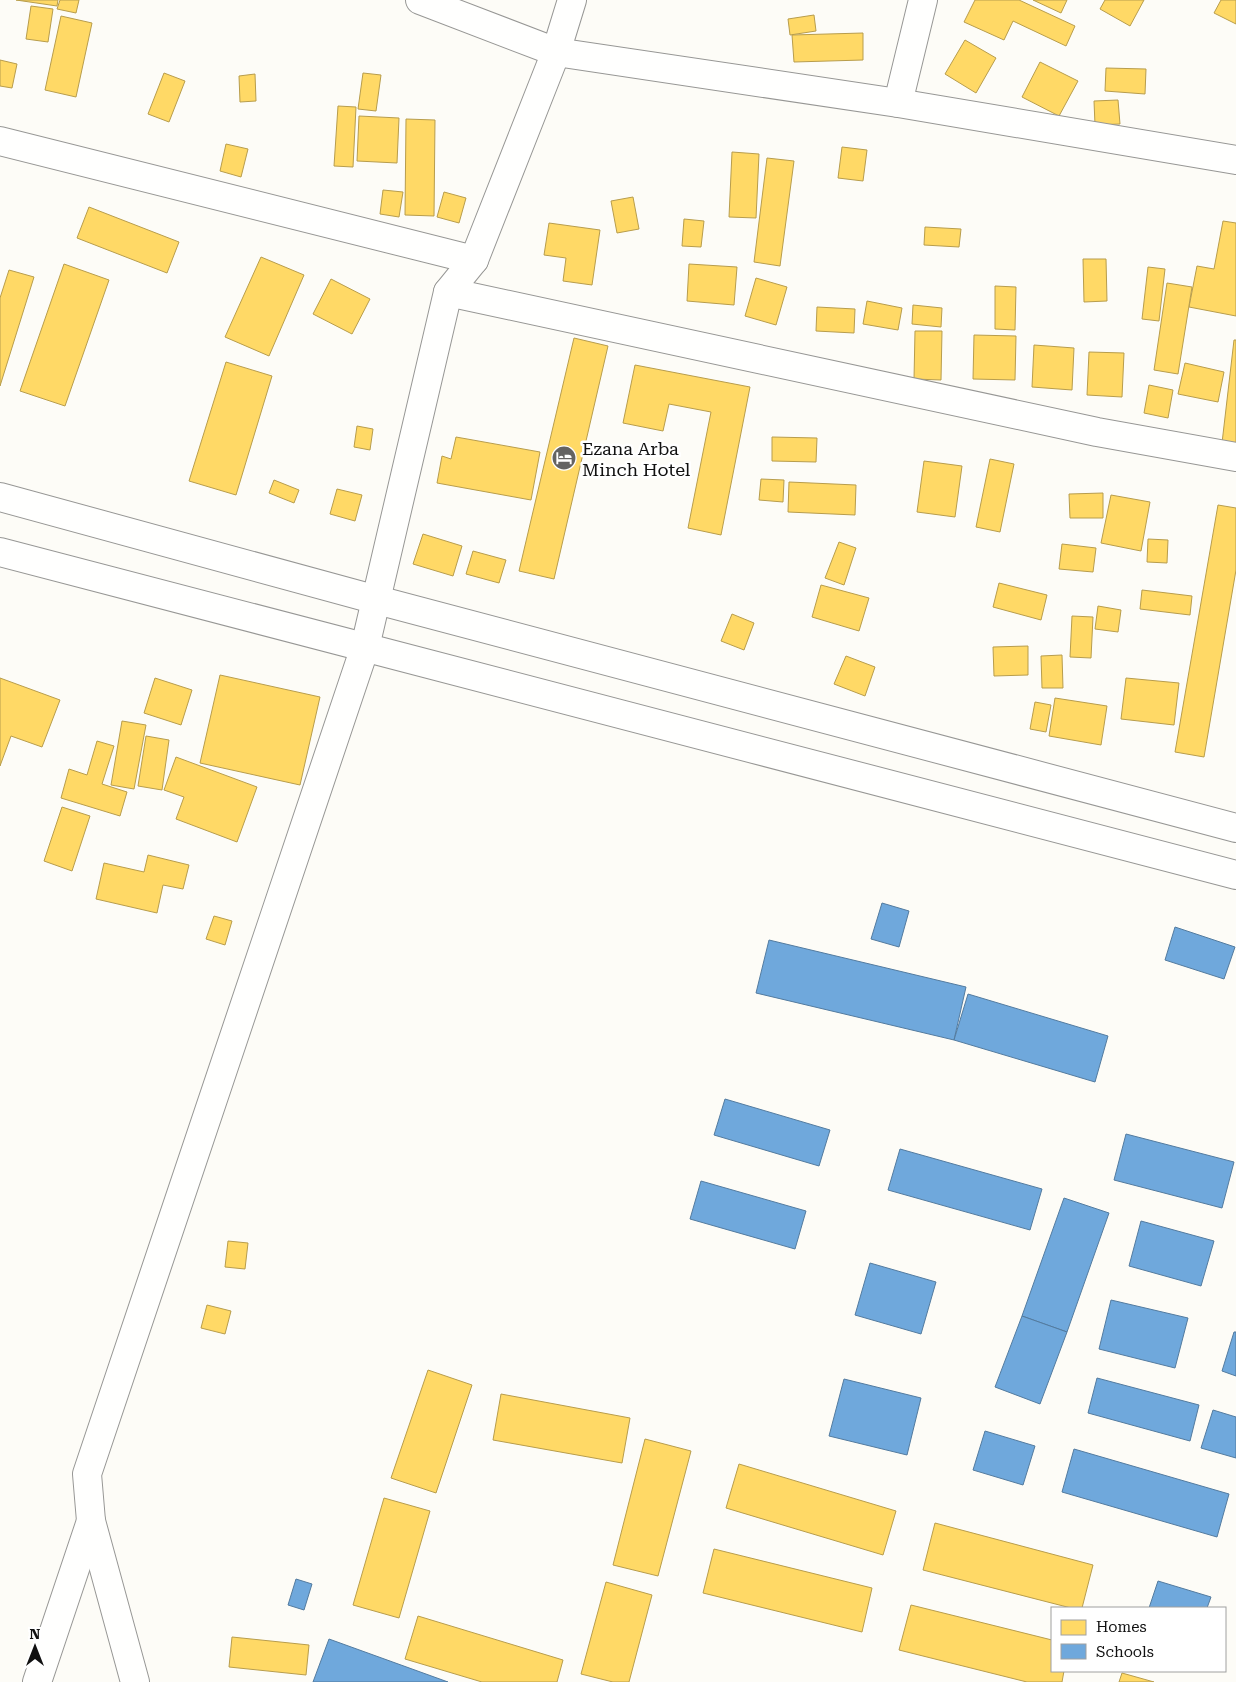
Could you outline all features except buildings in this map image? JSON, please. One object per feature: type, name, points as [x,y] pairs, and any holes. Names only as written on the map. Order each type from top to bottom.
[{"type":"street","points":[[420,0],[556,52],[898,103],[1236,160]]},
{"type":"street","points":[[136,1682],[91,1521],[87,1474],[365,647],[448,292],[474,260],[556,52],[572,0]]},
{"type":"street","points":[[898,103],[923,0]]},
{"type":"street","points":[[0,141],[474,260]]},
{"type":"street","points":[[448,292],[1088,430],[1236,457]]},
{"type":"street","points":[[0,497],[377,600],[1236,828]]},
{"type":"street","points":[[0,552],[1236,875]]},
{"type":"street","points":[[37,1682],[91,1521]]},
{"type":"place","name":"Ezana Arba Minch Hotel","points":[[564,458]]}]
